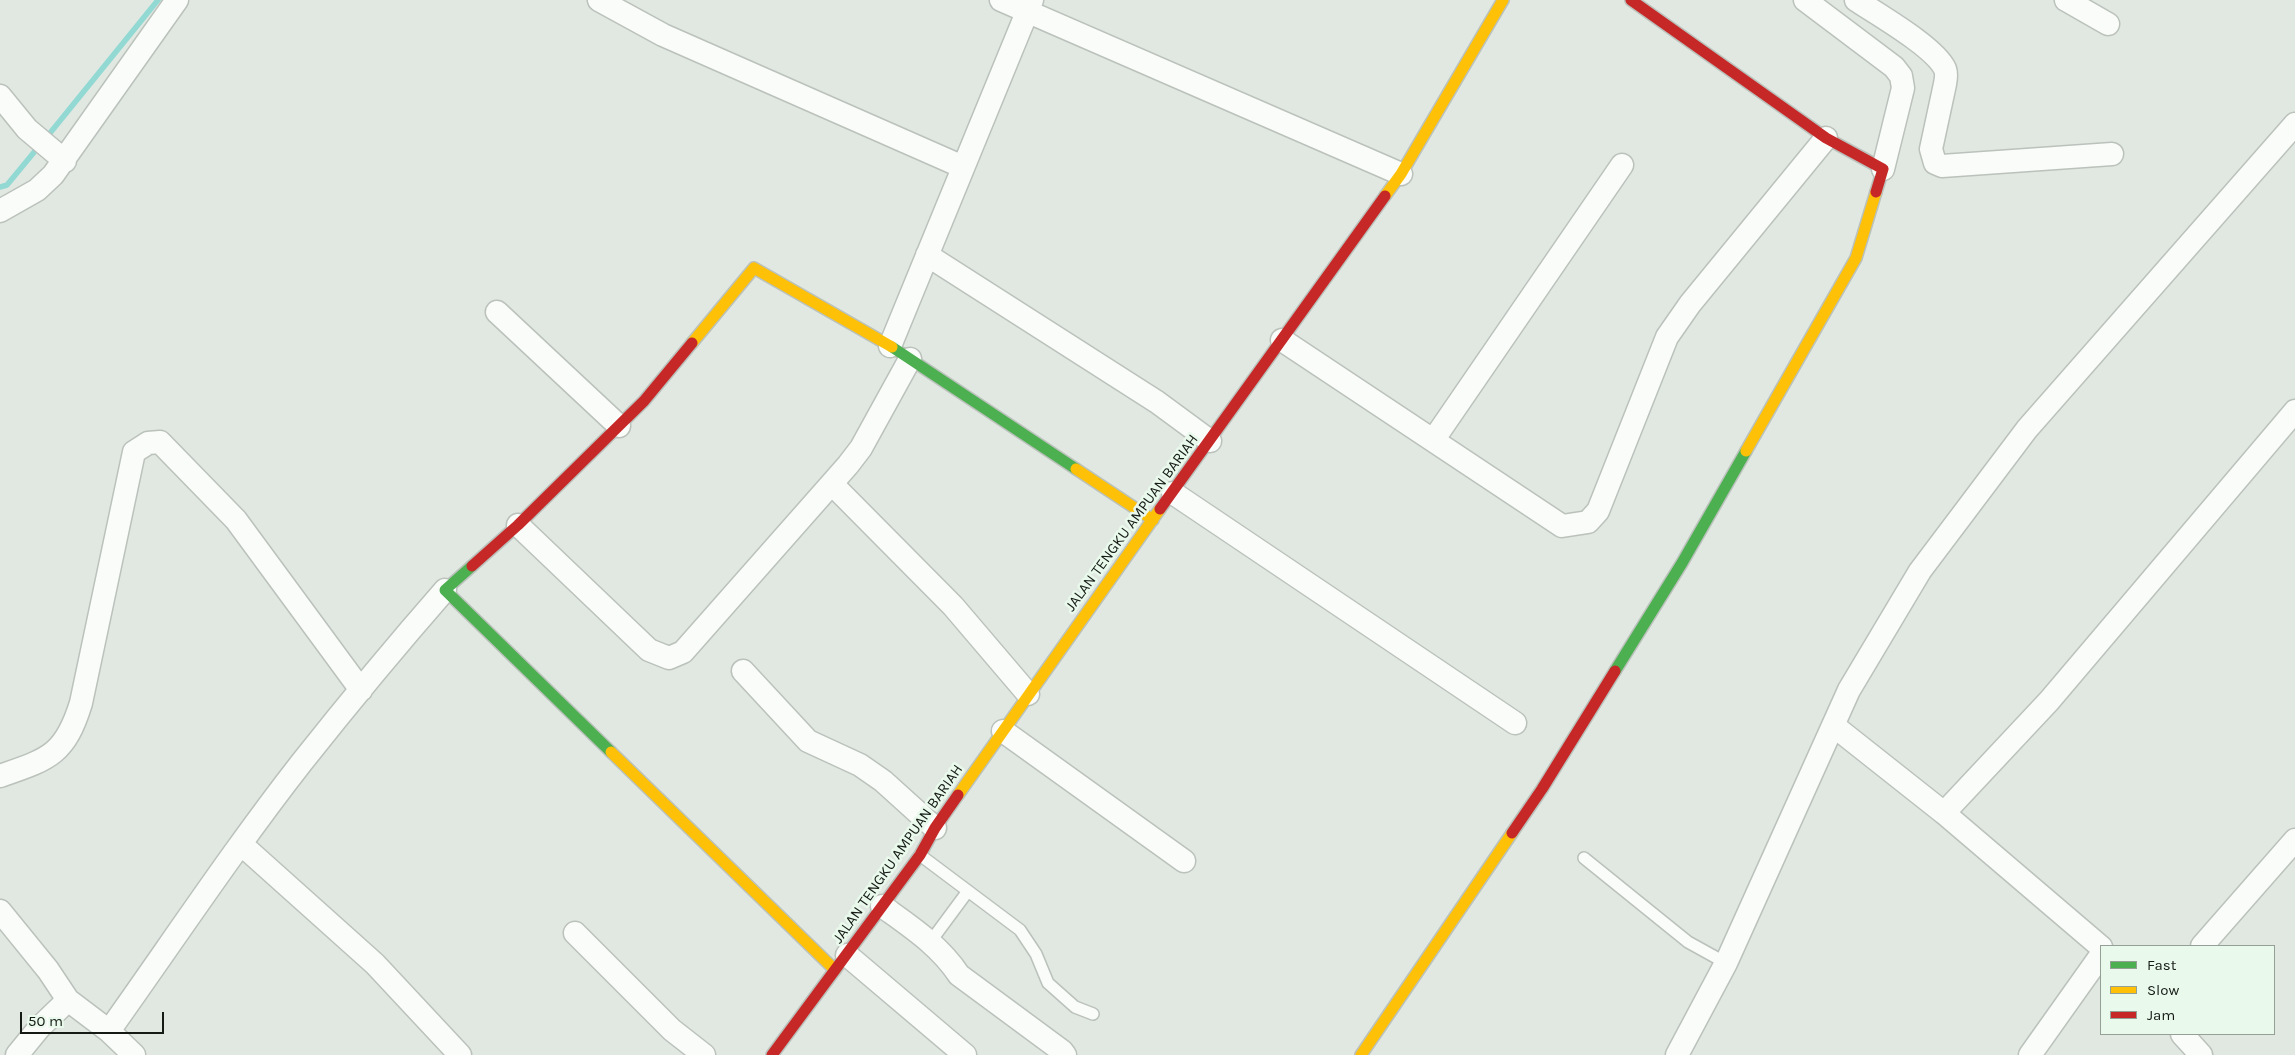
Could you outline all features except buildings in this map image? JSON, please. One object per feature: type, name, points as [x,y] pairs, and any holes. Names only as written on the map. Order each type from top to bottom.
[{"type":"street","points":[[0,211],[37,190],[177,0]]},
{"type":"street","points":[[599,0],[663,35],[963,167]]},
{"type":"street","points":[[1001,0],[1030,6],[1401,174]]},
{"type":"street","name":"JALAN TENGKU AMPUAN BARIAH","points":[[772,1055],[920,855],[935,828],[1028,694],[1401,174],[1503,0]]},
{"type":"street","points":[[1631,0],[1826,138],[1883,169]]},
{"type":"street","points":[[1361,1055],[1542,789],[1682,563],[1856,258],[1883,169],[1903,88],[1901,76],[1894,67],[1805,0]]},
{"type":"street","points":[[1823,14],[1844,0]]},
{"type":"street","points":[[1856,0],[1927,49],[1944,67],[1947,74],[1931,149],[1935,163],[1942,166],[2112,154]]},
{"type":"street","points":[[2066,0],[2108,24]]},
{"type":"street","points":[[890,346],[1030,6]]},
{"type":"street","points":[[0,96],[27,129],[61,157]]},
{"type":"street","points":[[1677,1055],[1726,964],[1834,726],[1848,690],[1920,571],[2027,429],[2295,124]]},
{"type":"street","points":[[1282,340],[1434,439],[1562,526],[1576,526],[1588,522],[1598,512],[1667,337],[1690,304],[1826,138]]},
{"type":"street","points":[[1434,439],[1622,165]]},
{"type":"street","points":[[927,255],[1157,402],[1210,441]]},
{"type":"street","points":[[109,1031],[241,844],[360,690],[445,590],[518,525],[660,384],[754,268],[890,346],[1153,520]]},
{"type":"street","points":[[497,312],[619,426]]},
{"type":"street","points":[[518,525],[649,650],[658,656],[669,658],[683,652],[832,484],[861,448],[910,359]]},
{"type":"street","points":[[1944,813],[2049,701],[2295,411]]},
{"type":"street","points":[[0,776],[41,762],[57,751],[74,724],[83,693],[134,452],[148,443],[160,442],[220,502],[360,690]]},
{"type":"street","points":[[832,484],[953,606],[1028,694]]},
{"type":"street","points":[[1173,493],[1515,723]]},
{"type":"street","points":[[445,590],[841,962],[965,1055]]},
{"type":"street","points":[[743,671],[808,741],[860,765],[883,781],[935,828]]},
{"type":"street","points":[[1834,726],[1944,813],[2100,946]]},
{"type":"street","points":[[1003,731],[1184,861]]},
{"type":"street","points":[[2203,945],[2295,840]]},
{"type":"street","points":[[241,844],[375,964],[460,1055]]},
{"type":"street","points":[[882,906],[931,941],[949,960],[959,975],[1062,1051],[1064,1055]]},
{"type":"street","points":[[0,911],[48,970],[68,1000],[109,1031],[134,1055]]},
{"type":"street","points":[[575,933],[672,1030],[704,1055]]},
{"type":"street","points":[[2030,1055],[2100,956]]},
{"type":"street","points":[[18,1055],[39,1028],[68,1000]]},
{"type":"street","points":[[2183,1035],[2201,1055]]},
{"type":"lane","points":[[920,855],[1020,930],[1036,954],[1048,983],[1076,1007],[1094,1014]]},
{"type":"lane","points":[[1584,858],[1688,942],[1726,964]]},
{"type":"lane","points":[[931,941],[968,891]]},
{"type":"waterway","points":[[46,138],[158,0]]},
{"type":"waterway","points":[[0,187],[7,185],[40,145]]},
{"type":"traffic: fast","points":[[892,347],[1076,469]]},
{"type":"traffic: fast","points":[[1615,671],[1682,563],[1746,451]]},
{"type":"traffic: fast","points":[[472,566],[445,590],[611,752]]},
{"type":"traffic: slow","points":[[1385,196],[1401,174],[1503,0]]},
{"type":"traffic: slow","points":[[1746,451],[1856,258],[1876,192]]},
{"type":"traffic: slow","points":[[692,343],[754,268],[892,347]]},
{"type":"traffic: slow","points":[[1076,469],[1153,520]]},
{"type":"traffic: slow","points":[[958,795],[1160,509]]},
{"type":"traffic: slow","points":[[611,752],[835,970]]},
{"type":"traffic: slow","points":[[1361,1055],[1512,833]]},
{"type":"traffic: jam","points":[[1631,0],[1826,138],[1883,169],[1876,192]]},
{"type":"traffic: jam","points":[[1160,509],[1385,196]]},
{"type":"traffic: jam","points":[[472,566],[518,525],[644,401],[692,343]]},
{"type":"traffic: jam","points":[[1512,833],[1542,789],[1615,671]]},
{"type":"traffic: jam","points":[[772,1055],[920,855],[935,828],[958,795]]}]
